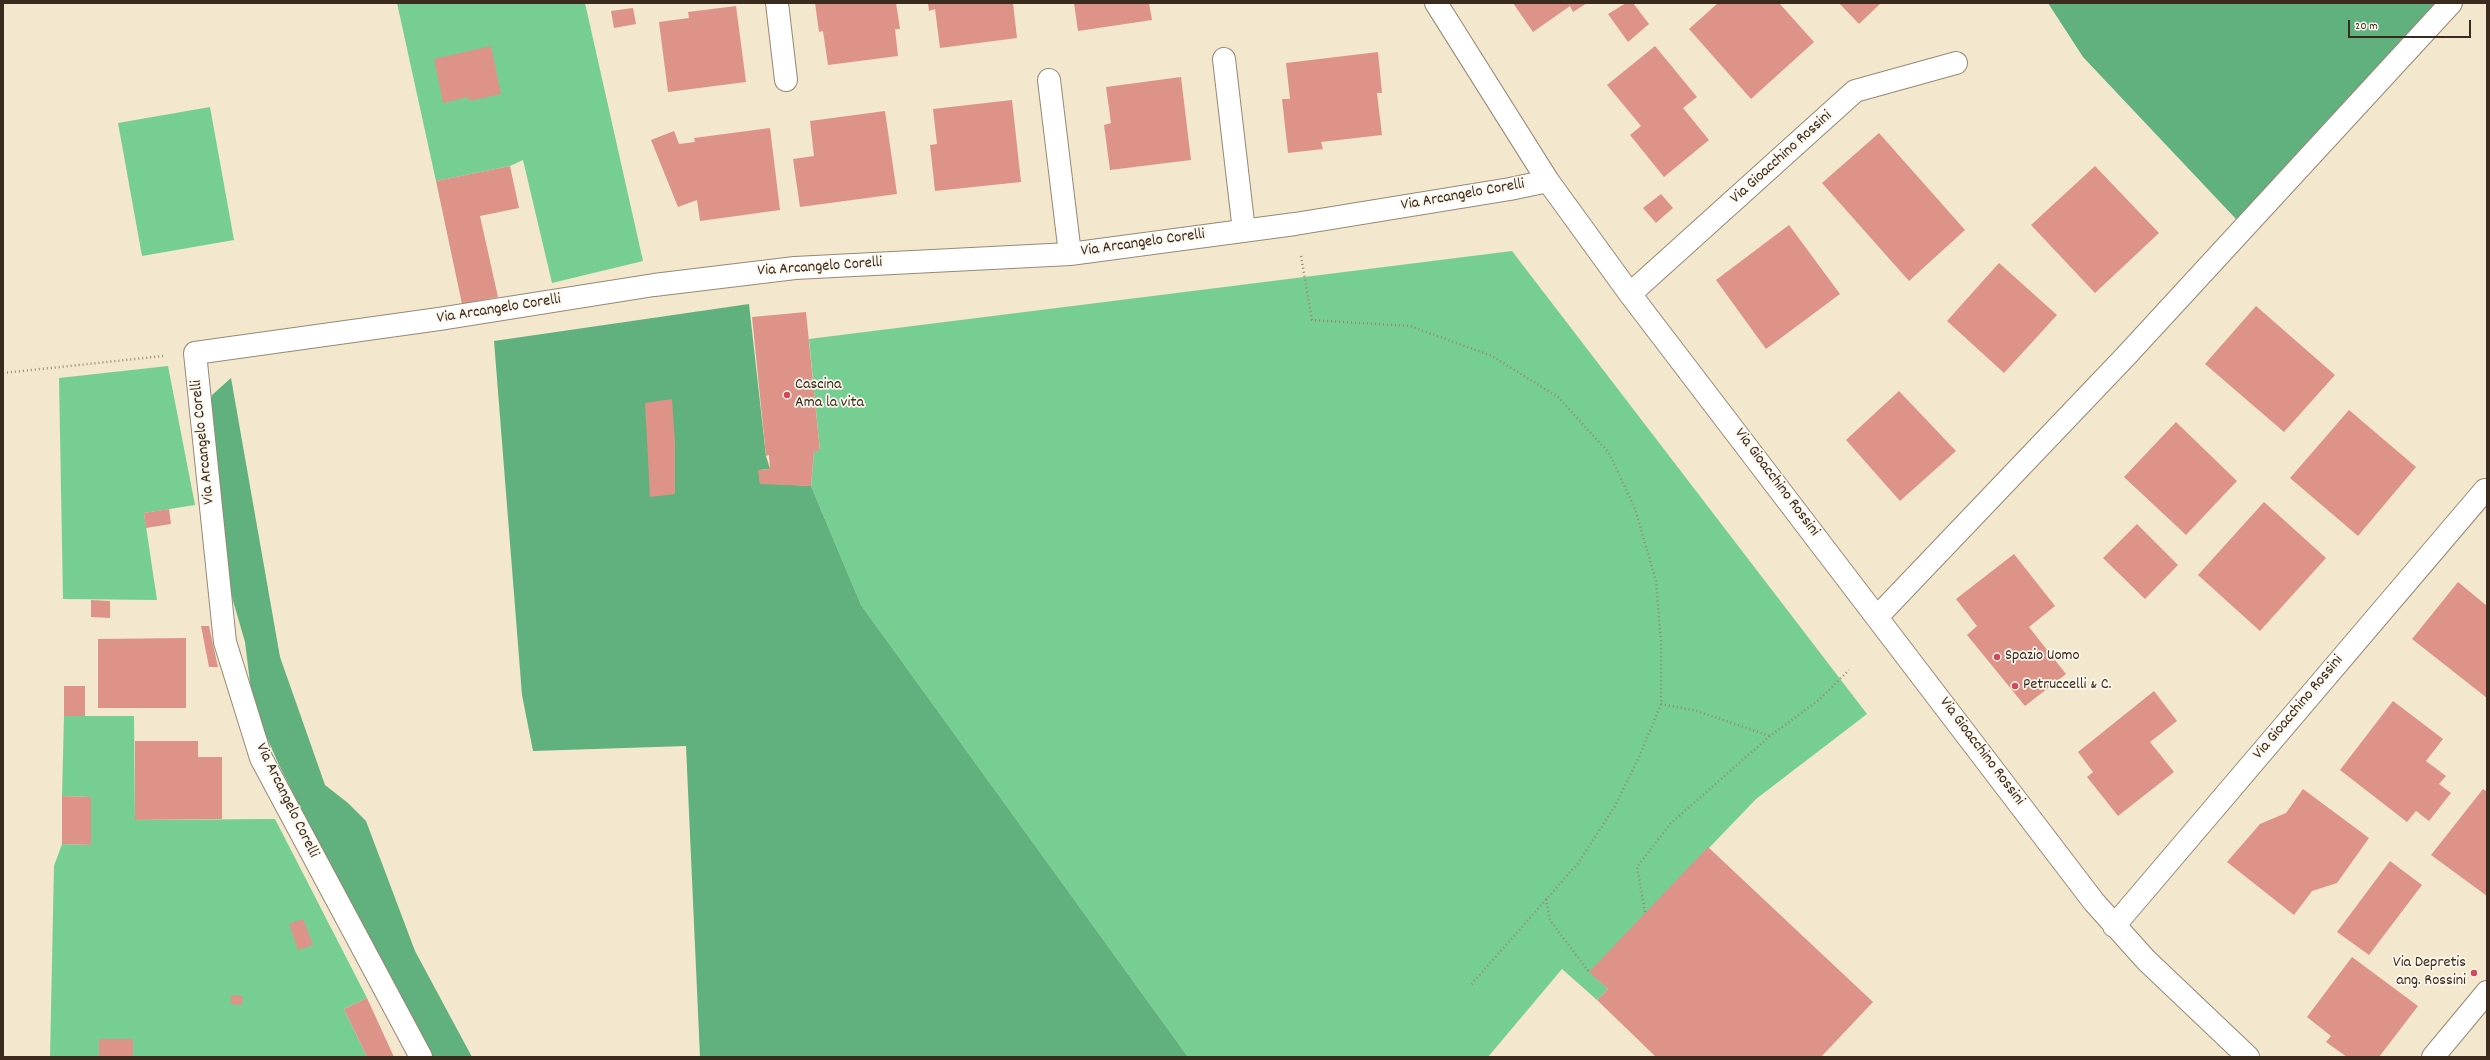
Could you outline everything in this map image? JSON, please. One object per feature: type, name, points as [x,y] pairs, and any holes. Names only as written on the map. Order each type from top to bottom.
[{"type":"street","points":[[777,3],[786,80]]},
{"type":"street","name":"Via Gioacchino Rossini","points":[[1436,3],[1548,180],[1630,294],[2114,926],[2178,993],[2248,1057]]},
{"type":"street","points":[[1878,616],[2126,357],[2451,3]]},
{"type":"street","points":[[1224,59],[1244,231]]},
{"type":"street","name":"Via Gioacchino Rossini","points":[[1630,294],[1855,91],[1956,63]]},
{"type":"street","points":[[1048,80],[1070,254]]},
{"type":"street","name":"Via Arcangelo Corelli","points":[[421,1057],[261,758],[225,642],[195,353],[439,320],[654,285],[795,268],[1070,254],[1295,224],[1510,189],[1548,180]]},
{"type":"street","name":"Via Gioacchino Rossini","points":[[2114,926],[2485,490]]},
{"type":"street","points":[[2433,1057],[2487,992]]},
{"type":"path","points":[[1295,224],[1312,320],[1410,326],[1492,356],[1558,397],[1609,453],[1635,509],[1656,581],[1661,642],[1661,704],[1640,755],[1615,806],[1579,862],[1471,985]]},
{"type":"path","points":[[3,373],[195,353]]},
{"type":"path","points":[[1645,912],[1637,867],[1671,823],[1770,736],[1820,699],[1849,670]]},
{"type":"path","points":[[1661,704],[1697,711],[1770,736]]},
{"type":"path","points":[[1546,899],[1550,920],[1589,972]]},
{"type":"green space","points":[[397,3],[585,3],[643,261],[552,283],[523,160],[510,166],[436,181]]},
{"type":"green space","points":[[2048,3],[2443,3],[2246,215],[2236,219],[2083,57]]},
{"type":"green space","points":[[210,107],[234,240],[142,256],[118,123]]},
{"type":"green space","points":[[1512,251],[1867,714],[1756,799],[1590,972],[1608,989],[1597,1000],[1562,969],[1488,1057],[1188,1057],[861,605],[811,486],[814,451],[820,451],[809,339]]},
{"type":"green space","points":[[749,304],[766,456],[770,469],[759,470],[760,483],[811,486],[861,605],[1188,1057],[700,1057],[686,746],[533,751],[522,695],[494,341]]},
{"type":"green space","points":[[168,366],[195,505],[144,513],[157,600],[63,599],[59,378]]},
{"type":"green space","points":[[231,378],[280,657],[325,785],[348,803],[366,821],[415,951],[472,1057],[430,1057],[354,915],[279,765],[253,706],[245,642],[225,573],[208,413],[212,395]]},
{"type":"green space","points":[[64,716],[134,716],[135,820],[275,819],[367,998],[344,1009],[367,1057],[50,1057],[54,866],[62,844],[91,845],[91,797],[62,796]]},
{"type":"building","points":[[815,3],[896,3],[900,29],[895,29],[898,56],[828,65],[823,31],[819,32]]},
{"type":"building","points":[[928,3],[1013,3],[1017,38],[940,48],[935,9],[929,11]]},
{"type":"building","points":[[1074,3],[1149,3],[1152,20],[1078,31]]},
{"type":"building","points":[[1513,3],[1587,3],[1573,12],[1570,6],[1533,32]]},
{"type":"building","points":[[1626,3],[1633,3],[1649,24],[1628,42],[1608,14]]},
{"type":"building","points":[[1718,3],[1779,3],[1814,42],[1751,99],[1689,29]]},
{"type":"building","points":[[1839,3],[1881,3],[1859,24]]},
{"type":"building","points":[[736,6],[746,82],[668,92],[659,22],[689,18],[688,12]]},
{"type":"building","points":[[633,8],[636,24],[614,28],[611,11]]},
{"type":"building","points":[[491,46],[501,94],[469,101],[469,97],[443,103],[434,59]]},
{"type":"building","points":[[1655,46],[1697,97],[1683,108],[1709,140],[1664,177],[1630,135],[1641,126],[1607,85]]},
{"type":"building","points":[[1378,52],[1382,93],[1377,93],[1382,135],[1321,142],[1323,149],[1288,153],[1282,99],[1290,99],[1286,63]]},
{"type":"building","points":[[1181,77],[1191,160],[1110,170],[1104,125],[1111,123],[1106,87]]},
{"type":"building","points":[[1012,100],[1021,182],[935,191],[930,145],[937,144],[933,109]]},
{"type":"building","points":[[885,111],[897,194],[800,207],[793,159],[814,156],[810,121]]},
{"type":"building","points":[[770,128],[780,210],[700,221],[697,200],[678,207],[651,140],[674,131],[679,144],[695,142],[694,138]]},
{"type":"building","points":[[1879,133],[1965,230],[1909,281],[1822,183]]},
{"type":"building","points":[[510,166],[519,208],[480,216],[498,297],[462,304],[436,181]]},
{"type":"building","points":[[2095,166],[2159,233],[2095,293],[2031,225]]},
{"type":"building","points":[[1661,194],[1673,208],[1656,223],[1643,208]]},
{"type":"building","points":[[1789,225],[1840,294],[1766,349],[1716,280]]},
{"type":"building","points":[[1999,263],[2057,315],[2004,373],[1947,321]]},
{"type":"building","points":[[2256,306],[2335,375],[2284,432],[2205,364]]},
{"type":"building","name":"Cascina Ama la vita","points":[[806,312],[820,451],[814,451],[811,486],[760,484],[758,470],[770,469],[769,455],[766,456],[752,317]]},
{"type":"building","points":[[1899,391],[1956,451],[1900,501],[1846,440]]},
{"type":"building","points":[[672,399],[675,443],[675,494],[650,497],[645,403]]},
{"type":"building","points":[[2349,410],[2416,467],[2358,536],[2290,478]]},
{"type":"building","points":[[2176,422],[2237,481],[2186,535],[2124,477]]},
{"type":"building","points":[[2264,502],[2326,558],[2260,631],[2198,575]]},
{"type":"building","points":[[169,509],[171,524],[146,528],[144,513]]},
{"type":"building","points":[[2137,524],[2178,565],[2145,599],[2103,558]]},
{"type":"building","points":[[2014,554],[2055,606],[2029,627],[2066,674],[2025,706],[1967,635],[1977,626],[1956,599]]},
{"type":"building","points":[[2458,582],[2487,606],[2487,698],[2412,639]]},
{"type":"building","points":[[91,600],[110,601],[110,618],[91,617]]},
{"type":"building","points":[[201,626],[209,626],[218,667],[209,667]]},
{"type":"building","points":[[186,638],[186,708],[98,708],[98,639]]},
{"type":"building","points":[[64,686],[85,686],[85,716],[64,716]]},
{"type":"building","points":[[2154,691],[2177,721],[2150,742],[2174,772],[2118,816],[2087,777],[2093,772],[2078,752]]},
{"type":"building","points":[[2393,701],[2443,739],[2426,761],[2446,776],[2439,784],[2451,793],[2429,821],[2416,811],[2407,822],[2340,770]]},
{"type":"building","points":[[135,741],[198,741],[198,757],[222,757],[222,819],[135,820]]},
{"type":"building","points":[[2303,789],[2369,838],[2337,883],[2312,891],[2294,915],[2227,862],[2260,824],[2286,813]]},
{"type":"building","points":[[2483,789],[2487,792],[2487,896],[2431,855]]},
{"type":"building","points":[[62,796],[91,797],[91,845],[62,844]]},
{"type":"building","points":[[1708,847],[1873,1002],[1821,1057],[1656,1057],[1597,1000],[1608,989],[1589,972]]},
{"type":"building","points":[[2390,861],[2422,885],[2369,955],[2337,932]]},
{"type":"building","points":[[303,919],[313,945],[298,950],[289,924]]},
{"type":"building","points":[[2352,957],[2418,1006],[2379,1057],[2347,1057],[2326,1042],[2331,1036],[2307,1017]]},
{"type":"building","points":[[231,995],[243,996],[242,1005],[231,1004]]},
{"type":"building","points":[[367,998],[394,1057],[367,1057],[344,1009]]},
{"type":"building","points":[[99,1039],[133,1039],[133,1057],[99,1057]]},
{"type":"place","name":"Cascina Ama la vita","points":[[787,395]]},
{"type":"place","name":"Spazio Uomo","points":[[1997,657]]},
{"type":"place","name":"Petruccelli & C.","points":[[2015,686]]},
{"type":"place","name":"Via Depretis ang. Rossini","points":[[2474,973]]}]
